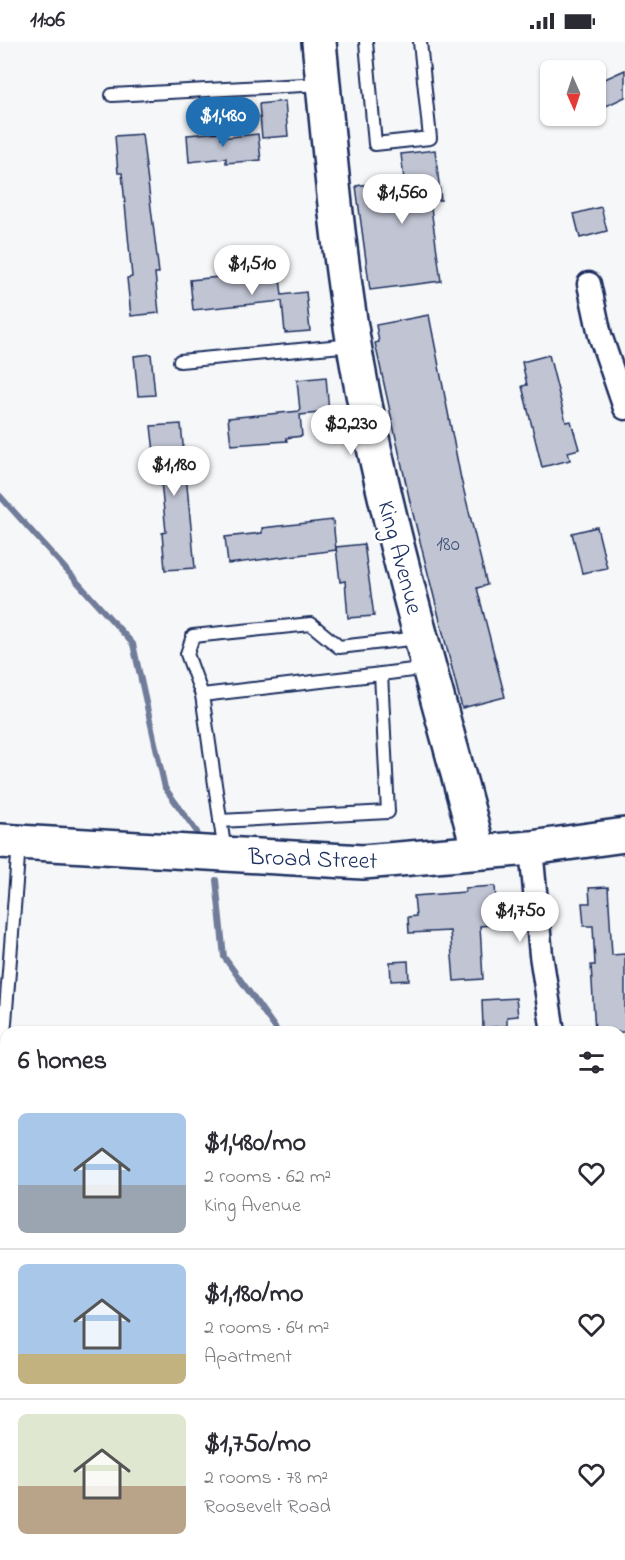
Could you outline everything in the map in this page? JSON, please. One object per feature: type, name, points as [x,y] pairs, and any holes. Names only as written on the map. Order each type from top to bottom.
[{"type":"street","name":"King Avenue","points":[[320,42],[354,345],[383,489],[479,852]]},
{"type":"street","points":[[589,284],[600,335],[625,408]]},
{"type":"street","name":"Broad Street","points":[[10,842],[363,862],[531,848],[625,835]]},
{"type":"street","points":[[531,848],[541,955],[552,1026]]},
{"type":"lane","points":[[366,42],[375,144],[430,138],[420,42]]},
{"type":"lane","points":[[112,96],[324,84]]},
{"type":"lane","points":[[180,361],[354,345]]},
{"type":"lane","points":[[225,855],[202,695],[187,654],[193,636],[311,624],[339,647],[427,653]]},
{"type":"lane","points":[[202,695],[381,674],[427,653]]},
{"type":"lane","points":[[220,821],[388,812],[381,674]]},
{"type":"lane","points":[[2,1026],[10,842]]},
{"type":"building","points":[[625,70],[625,97],[606,106],[606,79]]},
{"type":"building","points":[[285,101],[288,136],[262,138],[259,104]]},
{"type":"building","points":[[221,132],[221,138],[258,134],[261,160],[226,163],[226,158],[189,162],[187,135]]},
{"type":"building","points":[[142,134],[159,273],[155,273],[159,313],[131,316],[127,278],[132,277],[122,173],[118,173],[115,136]]},
{"type":"building","points":[[435,150],[441,200],[430,201],[441,281],[370,290],[356,186],[404,179],[401,154]]},
{"type":"building","points":[[601,207],[607,231],[580,238],[574,214]]},
{"type":"building","points":[[279,271],[282,295],[306,292],[310,331],[285,333],[282,301],[193,310],[190,280]]},
{"type":"building","points":[[429,315],[461,479],[487,585],[477,588],[505,697],[462,708],[410,502],[375,343],[379,342],[376,325]]},
{"type":"building","points":[[151,354],[155,395],[138,396],[134,356]]},
{"type":"building","points":[[549,355],[566,422],[571,421],[579,449],[568,452],[570,460],[542,467],[522,386],[527,385],[522,362]]},
{"type":"building","points":[[326,377],[329,412],[300,415],[302,436],[286,438],[287,441],[231,445],[228,418],[300,411],[297,380]]},
{"type":"building","points":[[181,424],[195,568],[165,570],[162,533],[166,532],[159,461],[155,461],[151,426]]},
{"type":"building","points":[[333,520],[336,550],[228,564],[225,537],[262,533],[262,528]]},
{"type":"building","points":[[597,527],[607,568],[582,573],[572,533]]},
{"type":"building","points":[[364,544],[374,616],[348,618],[345,581],[340,582],[336,547]]},
{"type":"building","points":[[495,886],[497,915],[492,915],[492,925],[480,926],[483,979],[454,981],[450,931],[409,933],[408,917],[416,916],[414,896],[465,892],[465,888]]},
{"type":"building","points":[[608,887],[612,955],[625,954],[625,1026],[595,1026],[591,965],[595,965],[593,926],[584,926],[582,903],[590,903],[589,888]]},
{"type":"building","points":[[408,961],[409,980],[391,981],[390,962]]},
{"type":"building","points":[[516,998],[518,1016],[507,1017],[507,1026],[483,1026],[482,1000]]},
{"type":"waterway","points":[[0,496],[133,644],[165,788],[197,832]]},
{"type":"waterway","points":[[216,880],[224,957],[274,1026]]}]
